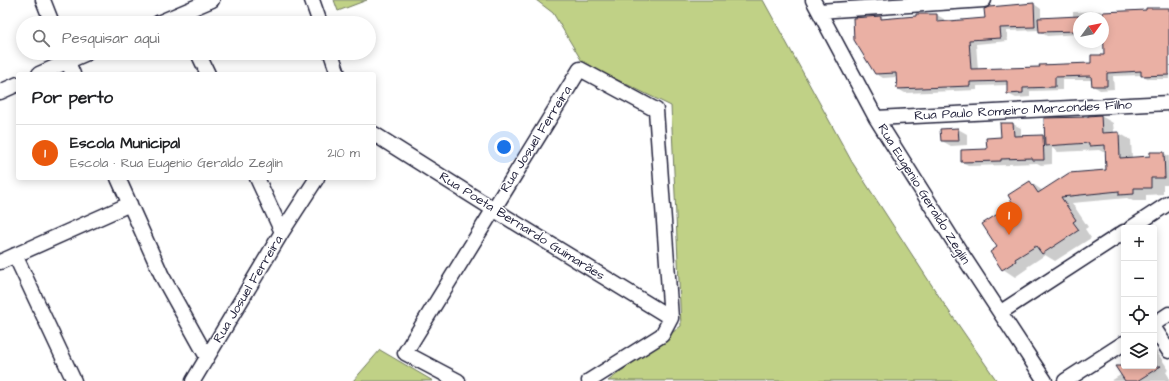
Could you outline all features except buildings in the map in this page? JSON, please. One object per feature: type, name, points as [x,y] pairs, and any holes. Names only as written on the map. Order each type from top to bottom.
[{"type":"street","points":[[43,0],[49,16]]},
{"type":"street","points":[[186,16],[212,0]]},
{"type":"street","points":[[312,0],[318,16]]},
{"type":"street","points":[[816,6],[984,0]]},
{"type":"street","name":"Rua Eugenio Geraldo Zeglin","points":[[816,6],[876,118],[961,253],[1045,381]]},
{"type":"street","points":[[42,72],[61,60]]},
{"type":"street","points":[[67,60],[72,72]]},
{"type":"street","points":[[201,60],[207,72]]},
{"type":"street","points":[[333,60],[337,72]]},
{"type":"street","name":"Rua Josuel Ferreira","points":[[458,381],[405,353],[580,69],[656,110],[671,318]]},
{"type":"street","points":[[0,92],[16,85]]},
{"type":"street","name":"Rua Paulo Romeiro Marcondes Filho","points":[[876,118],[1169,103]]},
{"type":"street","name":"Rua Poeta Bernardo Guimarães","points":[[376,135],[671,318]]},
{"type":"street","points":[[119,180],[162,276],[207,357]]},
{"type":"street","points":[[258,180],[282,232]]},
{"type":"street","name":"Rua Josuel Ferreira","points":[[192,381],[282,232],[316,180]]},
{"type":"street","points":[[1136,225],[1169,203]]},
{"type":"street","points":[[0,262],[130,204]]},
{"type":"street","points":[[1001,312],[1121,234]]},
{"type":"street","points":[[15,256],[74,381]]},
{"type":"street","points":[[1157,322],[1169,314]]},
{"type":"street","points":[[590,381],[662,335],[671,318]]},
{"type":"street","points":[[1157,333],[1169,351]]},
{"type":"street","points":[[1065,381],[1121,345]]},
{"type":"green space","points":[[334,0],[367,0],[338,11]]},
{"type":"green space","points":[[536,0],[763,0],[852,162],[942,301],[997,381],[608,381],[681,326],[671,106],[583,63],[553,13]]},
{"type":"green space","points":[[380,350],[433,381],[353,381]]},
{"type":"place","name":"Escola Municipal","points":[[1009,235]]}]
